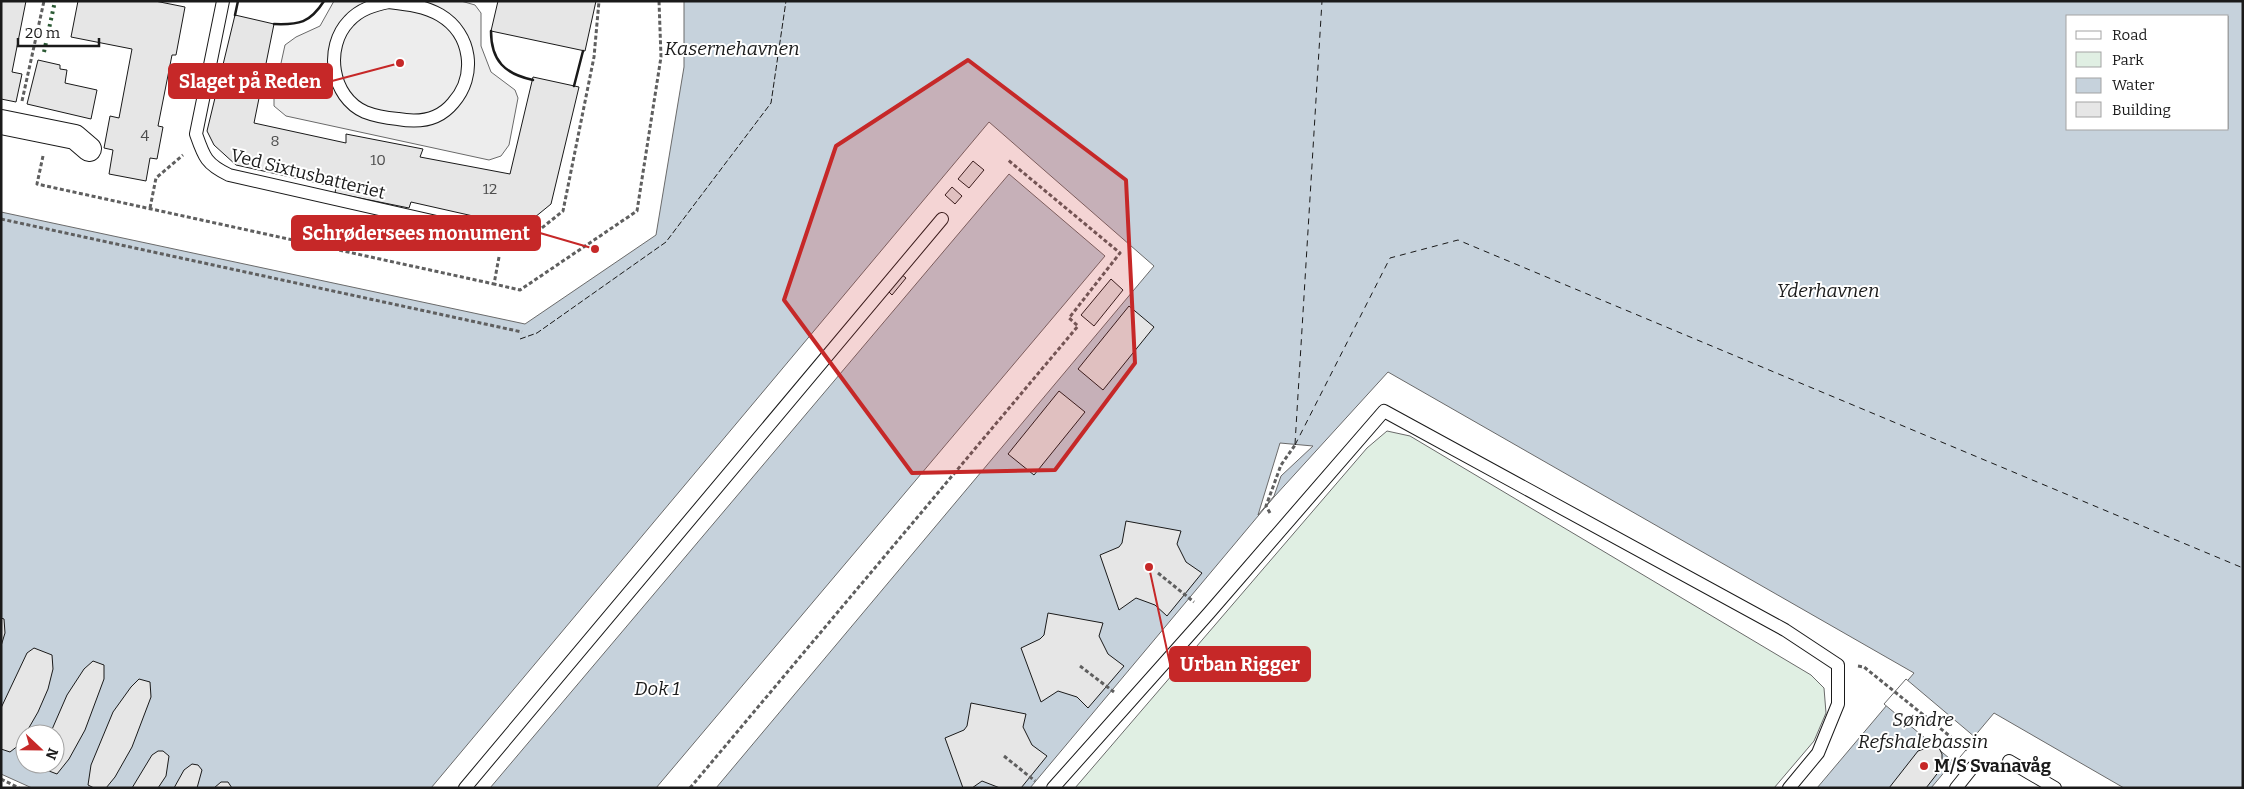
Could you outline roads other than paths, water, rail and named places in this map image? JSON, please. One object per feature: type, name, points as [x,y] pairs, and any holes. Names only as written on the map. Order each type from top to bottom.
[{"type":"street","points":[[9,124],[75,137],[89,148]]},
{"type":"lane","name":"Ved Sixtusbatteriet","points":[[223,1],[196,134],[203,155],[213,168],[229,175],[505,237]]},
{"type":"lane","points":[[389,2],[415,3],[439,14],[451,23],[460,34],[466,45],[468,57],[468,75],[464,86],[452,105],[444,112],[429,119],[414,122],[365,112],[353,103],[338,84],[334,70],[334,55],[338,36],[348,22],[358,13],[373,6],[389,2]]},
{"type":"lane","points":[[465,788],[942,219]]},
{"type":"lane","points":[[1053,788],[1384,411],[1784,630],[1838,664],[1838,704],[1818,753],[1789,788]]},
{"type":"lane","points":[[2009,761],[2055,788]]},
{"type":"lane","points":[[1956,788],[1972,768]]},
{"type":"water","name":"Yderhavnen","points":[[684,1],[2243,1],[2243,788],[2124,788],[1994,713],[1931,788],[1817,788],[1914,673],[1388,372],[1274,497],[1030,788],[716,788],[1154,266],[989,122],[431,788],[32,788],[1,774],[1,212],[525,324],[656,235],[684,67]]},
{"type":"water","name":"Dok 1","points":[[1009,174],[1105,256],[656,788],[490,788]]},
{"type":"place","name":"Slaget på Reden","points":[[400,63]]},
{"type":"place","name":"Schrødersees monument","points":[[595,249]]},
{"type":"place","name":"Urban Rigger","points":[[1149,567]]},
{"type":"place","name":"M/S Svanavåg","points":[[1924,766]]},
{"type":"water label","name":"Kasernehavnen","points":[[732,48]]},
{"type":"water label","name":"Søndre Refshalebassin","points":[[1923,730]]}]
